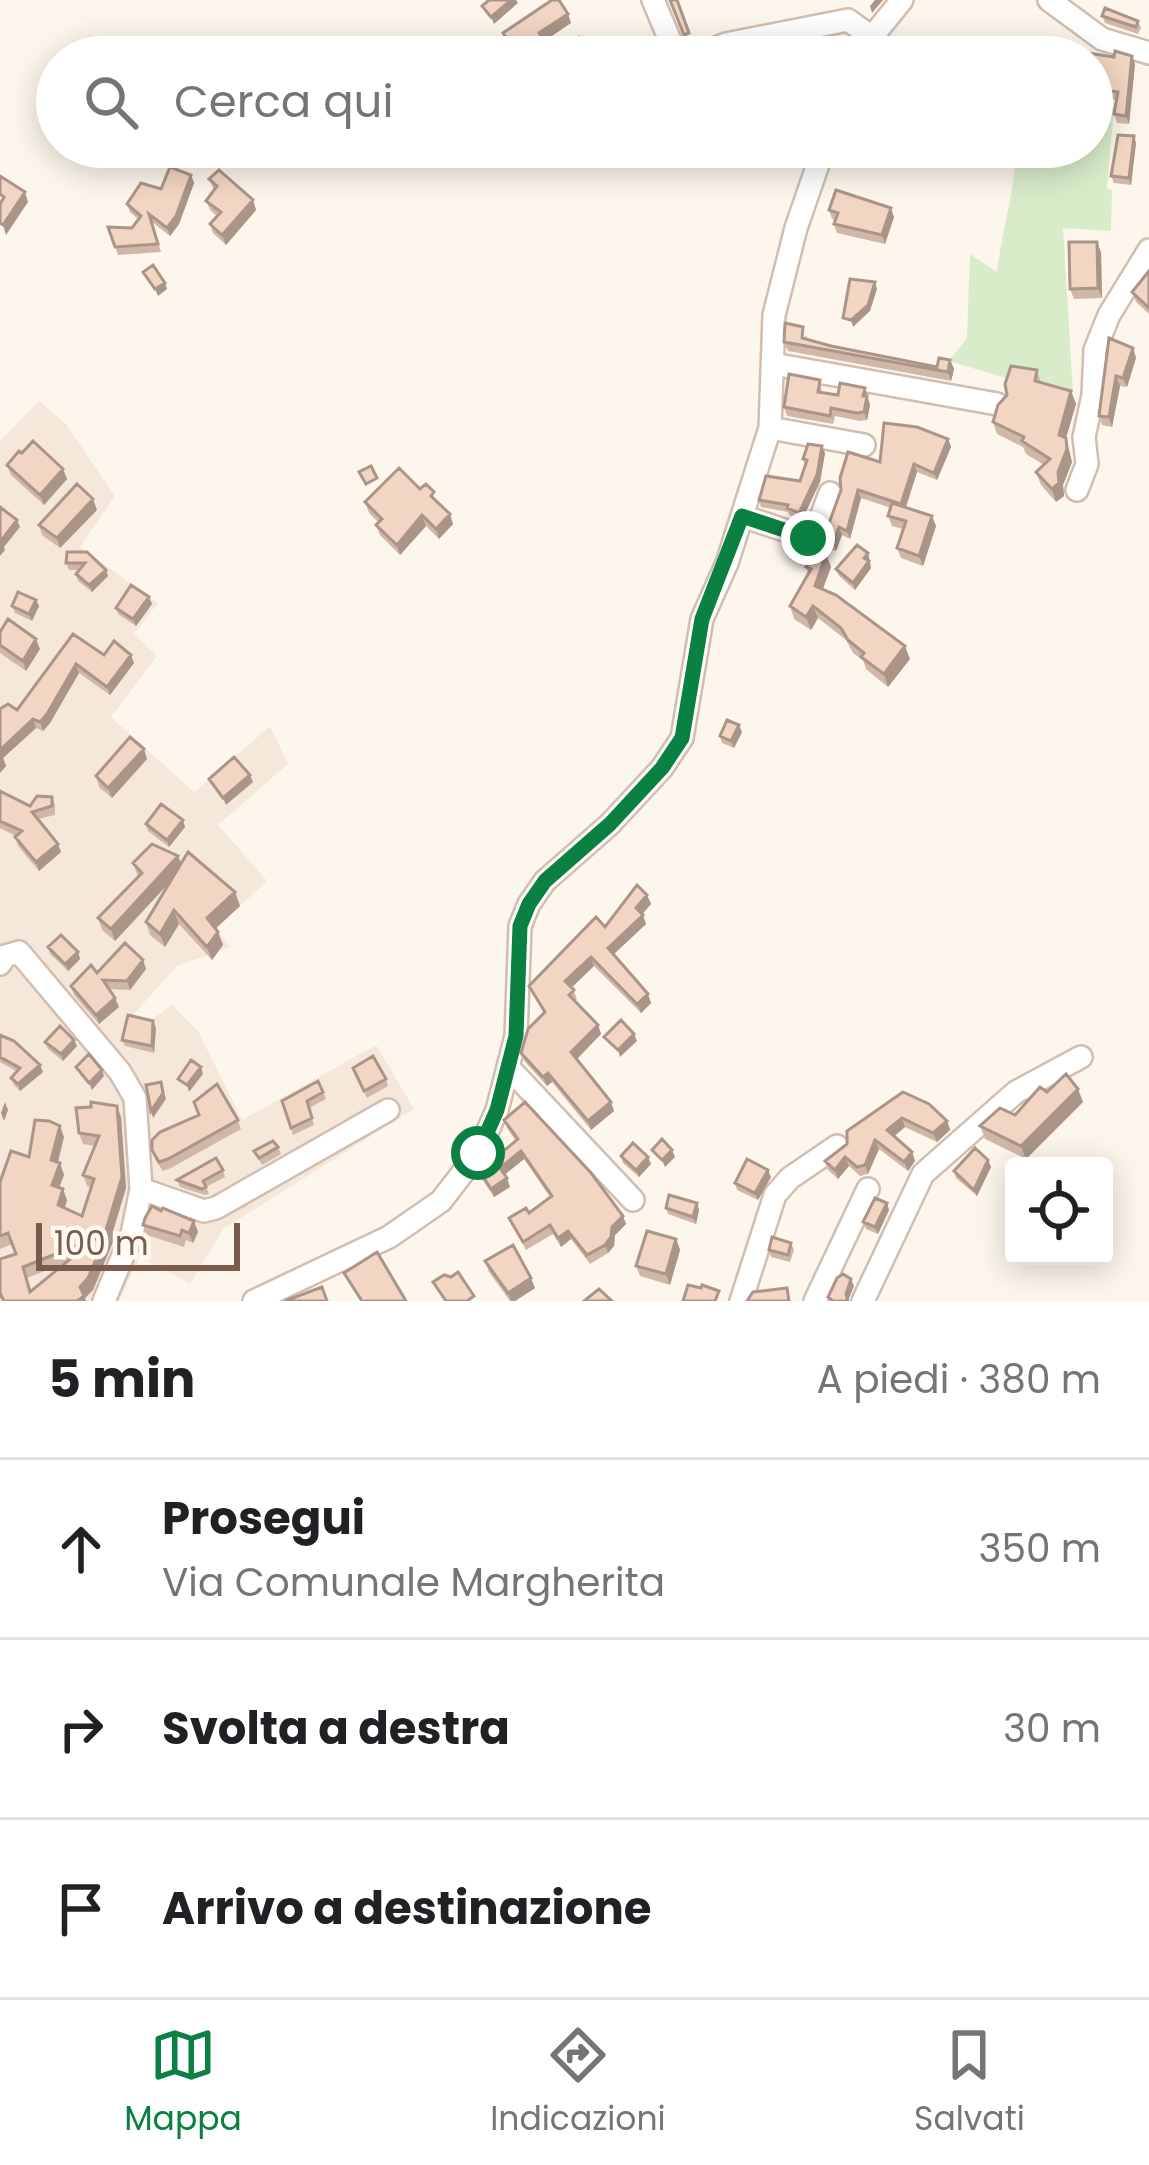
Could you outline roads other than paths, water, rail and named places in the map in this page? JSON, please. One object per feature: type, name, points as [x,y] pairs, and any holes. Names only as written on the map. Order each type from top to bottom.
[{"type":"street","points":[[654,0],[669,36]]},
{"type":"street","points":[[875,36],[902,0]]},
{"type":"street","points":[[1049,0],[1098,36]]},
{"type":"street","points":[[752,36],[837,11],[859,36]]},
{"type":"street","points":[[1113,42],[1149,53]]},
{"type":"street","points":[[254,1301],[389,1237],[441,1201],[478,1153],[516,1036],[520,926],[529,904],[545,881],[610,824],[662,768],[682,738],[702,619],[770,428],[774,314],[816,168]]},
{"type":"street","points":[[1077,490],[1087,464],[1084,437],[1093,395],[1094,350],[1149,250]]},
{"type":"street","points":[[773,364],[997,404]]},
{"type":"street","points":[[770,428],[864,445]]},
{"type":"street","points":[[742,516],[808,538],[815,534],[830,493]]},
{"type":"street","points":[[0,964],[5,956],[19,952],[120,1072],[135,1098],[141,1189],[132,1234],[104,1301]]},
{"type":"street","points":[[863,1301],[923,1174],[1016,1092],[1081,1057]]},
{"type":"street","points":[[509,1068],[633,1200]]},
{"type":"street","points":[[141,1189],[204,1211],[216,1208],[388,1110]]},
{"type":"street","points":[[741,1301],[775,1195],[790,1178],[837,1146]]},
{"type":"street","points":[[815,1301],[868,1189]]}]
